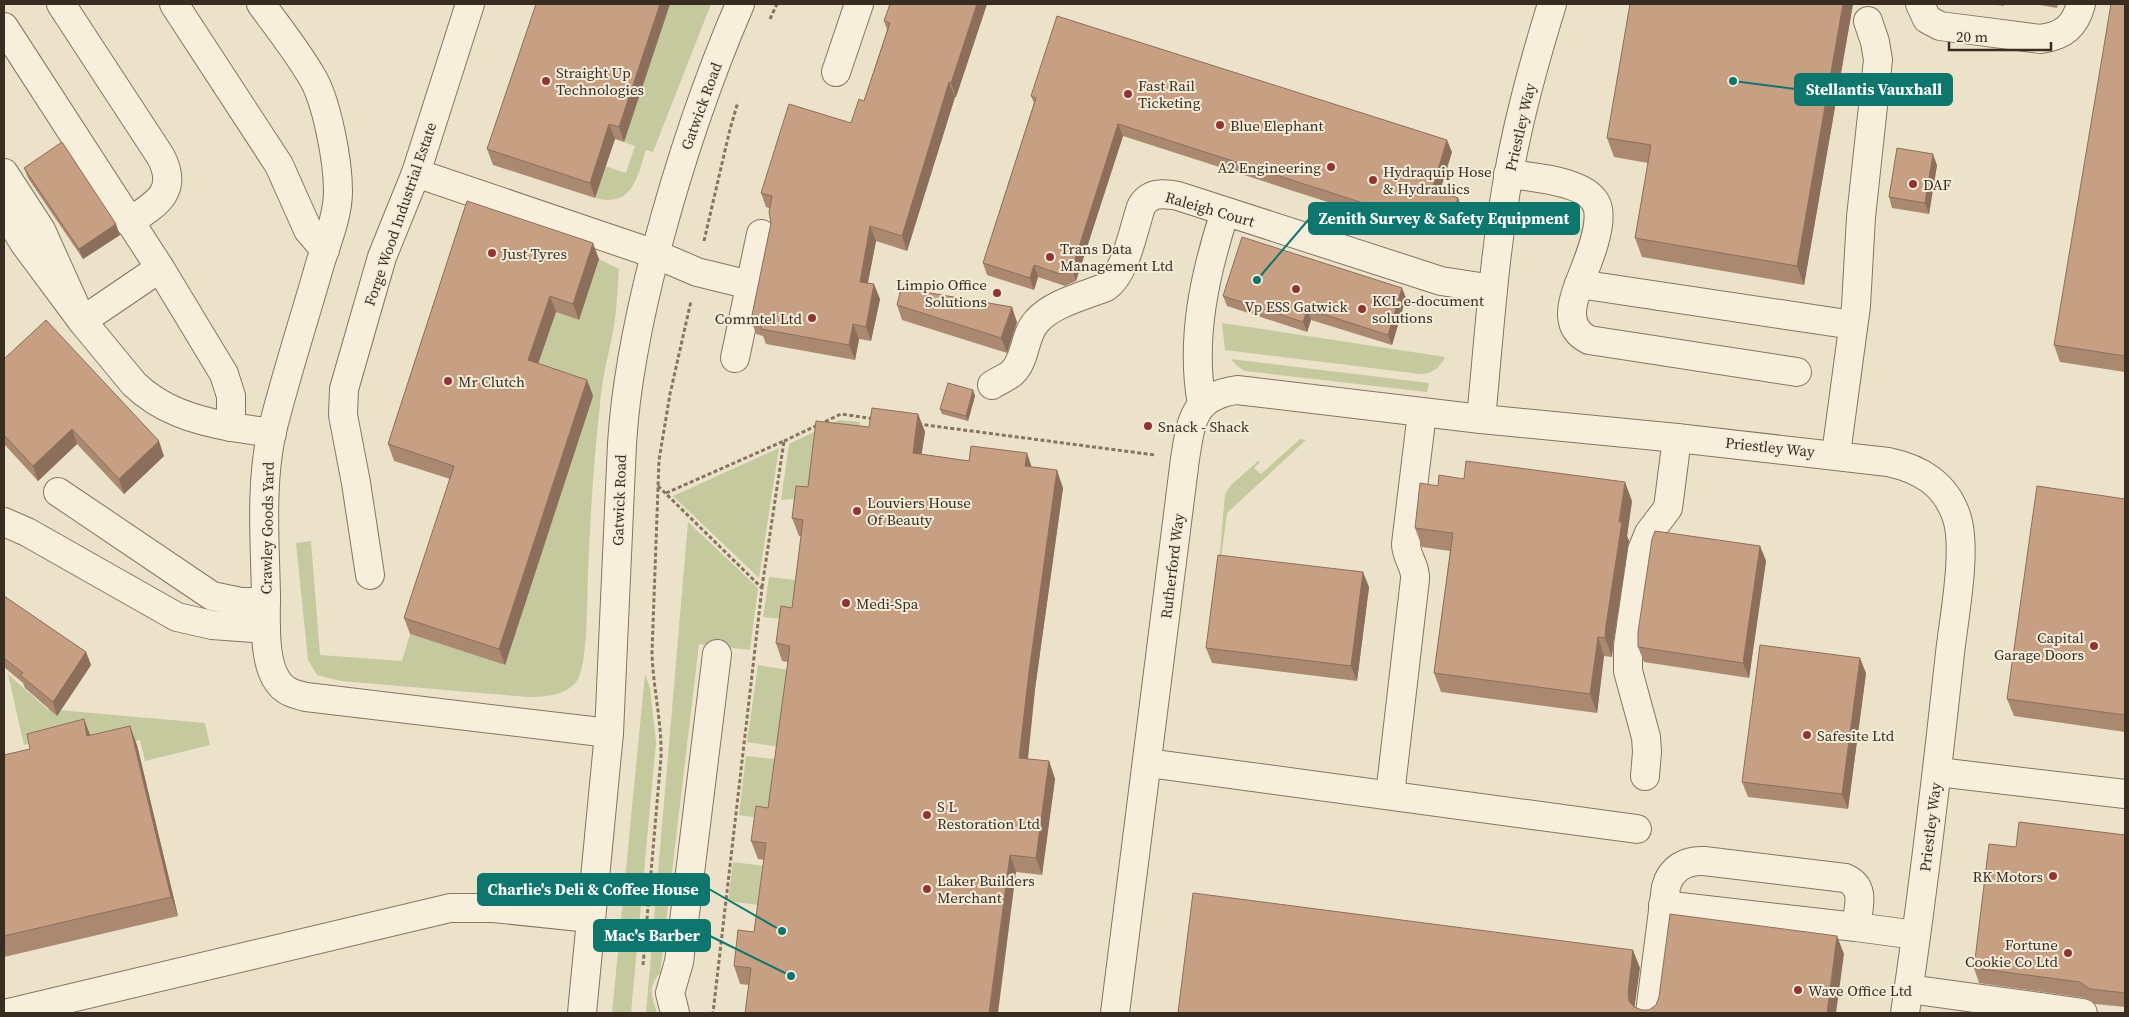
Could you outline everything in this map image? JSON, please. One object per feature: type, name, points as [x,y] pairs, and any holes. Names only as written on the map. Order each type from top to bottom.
[{"type":"street","points":[[61,4],[161,157],[167,172],[168,184],[162,196],[152,207],[129,222]]},
{"type":"street","points":[[174,4],[279,165],[308,230],[325,250]]},
{"type":"street","name":"Crawley Goods Yard","points":[[261,4],[312,75],[324,105],[338,194],[334,218],[272,433],[267,468],[265,507],[266,628],[272,671],[282,686],[294,694],[306,698],[609,733]]},
{"type":"street","name":"Forge Wood Industrial Estate","points":[[370,575],[356,483],[343,415],[343,398],[379,265],[416,173],[470,4]]},
{"type":"street","name":"Gatwick Road","points":[[582,1013],[609,733],[624,403],[640,311],[674,183],[698,111],[740,4]]},
{"type":"street","points":[[836,72],[859,4]]},
{"type":"street","name":"Priestley Way","points":[[1552,4],[1508,174],[1493,289],[1481,419],[1836,454],[1900,464],[1924,474],[1942,489],[1951,503],[1958,520],[1960,554],[1938,772],[1907,1001]]},
{"type":"street","points":[[1920,4],[1927,19],[1940,26],[2040,39],[2052,38],[2067,30],[2078,17],[2082,4]]},
{"type":"street","points":[[1836,454],[1857,295],[1861,218],[1878,60],[1876,42],[1868,20]]},
{"type":"street","points":[[4,27],[160,268],[224,374],[232,396],[231,427]]},
{"type":"street","points":[[4,173],[46,239],[82,321]]},
{"type":"street","points":[[416,173],[655,254],[697,272],[750,285]]},
{"type":"street","points":[[1508,174],[1553,181],[1575,187],[1591,196],[1596,202],[1599,217],[1588,261],[1571,310],[1572,322],[1578,333],[1589,340],[1797,372]]},
{"type":"street","name":"Raleigh Court","points":[[992,385],[1015,369],[1021,359],[1032,328],[1045,314],[1106,287],[1113,282],[1120,272],[1141,208],[1147,199],[1157,194],[1169,194],[1441,281],[1493,289]]},
{"type":"street","points":[[4,210],[24,243],[104,350],[143,393],[165,407],[187,417],[231,427],[272,433]]},
{"type":"street","points":[[1225,212],[1208,267],[1204,289],[1199,359],[1202,404],[1221,393],[1246,390],[1481,419]]},
{"type":"street","points":[[735,358],[761,234]]},
{"type":"street","points":[[82,321],[160,268]]},
{"type":"street","points":[[1579,284],[1853,324]]},
{"type":"street","name":"Rutherford Way","points":[[1115,1013],[1185,459],[1192,420],[1202,404]]},
{"type":"street","points":[[1390,795],[1415,580],[1415,569],[1407,554],[1406,544],[1422,413]]},
{"type":"street","points":[[1645,776],[1646,737],[1628,670],[1628,646],[1642,550],[1649,533],[1668,508],[1677,438]]},
{"type":"street","points":[[58,492],[212,596],[241,602],[266,602]]},
{"type":"street","points":[[4,522],[44,542],[177,617],[212,625],[266,628]]},
{"type":"street","points":[[675,1013],[670,993],[679,962],[717,654]]},
{"type":"street","points":[[1148,763],[1637,829]]},
{"type":"street","points":[[1938,772],[2125,794]]},
{"type":"street","points":[[1650,1013],[1666,886],[1670,875],[1686,862],[1704,860],[1851,880],[1855,883],[1859,892],[1856,927]]},
{"type":"street","points":[[1663,905],[1916,934]]},
{"type":"street","points":[[8,1013],[450,908],[493,908],[590,918]]},
{"type":"street","points":[[1907,1001],[2083,1013]]},
{"type":"path","points":[[770,21],[777,4]]},
{"type":"path","points":[[642,974],[662,746],[652,653],[659,460],[670,394],[730,129],[739,97]]},
{"type":"path","points":[[666,494],[841,414],[880,419]]},
{"type":"path","points":[[910,423],[1185,459]]},
{"type":"path","points":[[762,588],[784,441]]},
{"type":"green space","points":[[670,4],[711,4],[653,152],[646,150],[636,180],[625,194],[618,199],[595,198],[605,166],[626,173],[635,146],[624,142]]},
{"type":"green space","points":[[599,259],[619,269],[615,320],[603,378],[594,467],[584,658],[578,679],[574,685],[562,692],[548,696],[527,697],[341,681],[317,675],[308,660],[296,543],[311,541],[320,655],[402,661],[410,634],[505,665],[534,376],[556,312],[579,320]]},
{"type":"green space","points":[[1222,323],[1445,357],[1435,370],[1420,374],[1225,350]]},
{"type":"green space","points":[[1231,359],[1429,383],[1427,392],[1245,371]]},
{"type":"green space","points":[[839,420],[860,422],[857,443],[815,497],[781,500],[789,444]]},
{"type":"green space","points":[[1300,439],[1306,440],[1227,513],[1216,597],[1225,494],[1231,485],[1258,461],[1260,462],[1254,468],[1261,474]]},
{"type":"green space","points":[[779,448],[759,578],[673,496]]},
{"type":"green space","points":[[688,522],[758,588],[750,650],[699,644],[660,973],[652,988],[652,997],[657,1013],[646,1013]]},
{"type":"green space","points":[[769,577],[804,581],[800,621],[763,617]]},
{"type":"green space","points":[[758,665],[796,671],[785,748],[747,742]]},
{"type":"green space","points":[[8,674],[47,709],[205,723],[210,745],[145,761],[140,740],[96,751],[69,735],[24,745]]},
{"type":"green space","points":[[645,674],[650,688],[656,742],[631,1013],[612,1013]]},
{"type":"green space","points":[[746,756],[783,760],[776,820],[739,815]]},
{"type":"green space","points":[[733,862],[772,867],[766,906],[728,901]]},
{"type":"building","points":[[536,4],[660,4],[619,127],[609,124],[590,183],[487,149]]},
{"type":"building","points":[[890,4],[977,4],[951,83],[949,82],[902,236],[870,226],[860,282],[874,284],[866,327],[853,324],[849,345],[761,329],[762,322],[751,320],[771,223],[769,212],[772,196],[761,193],[789,104],[851,123],[859,99],[864,101],[890,23],[884,21]]},
{"type":"building","points":[[1630,4],[1843,4],[1797,266],[1635,238],[1651,145],[1607,138]]},
{"type":"building","points":[[2111,4],[2125,4],[2125,356],[2054,345]]},
{"type":"building","points":[[1057,16],[1447,140],[1432,189],[1458,198],[1450,222],[1425,214],[1422,222],[1118,124],[1072,269],[1060,274],[1034,265],[1030,278],[983,263],[1036,98],[1031,96]]},
{"type":"building","points":[[62,142],[116,224],[79,249],[24,168]]},
{"type":"building","points":[[1897,148],[1933,154],[1925,203],[1889,197]]},
{"type":"building","points":[[467,201],[593,243],[573,304],[550,296],[528,360],[587,380],[499,649],[404,618],[454,466],[388,444]]},
{"type":"building","points":[[1242,237],[1402,288],[1388,335],[1307,309],[1303,322],[1223,296]]},
{"type":"building","points":[[901,288],[1012,307],[1001,338],[897,305]]},
{"type":"building","points":[[46,320],[159,441],[119,479],[72,429],[33,466],[4,435],[4,359]]},
{"type":"building","points":[[948,383],[973,390],[966,416],[940,409]]},
{"type":"building","points":[[872,408],[918,414],[913,453],[969,461],[971,446],[1027,453],[1025,466],[1057,470],[1019,758],[1049,761],[1036,858],[1010,855],[989,1013],[745,1013],[751,968],[734,966],[738,930],[754,932],[766,843],[751,841],[756,806],[768,808],[790,646],[776,643],[781,606],[792,608],[803,520],[792,518],[796,486],[808,487],[816,421],[869,427]]},
{"type":"building","points":[[1466,461],[1625,482],[1619,522],[1622,522],[1605,638],[1598,637],[1590,694],[1434,673],[1453,533],[1415,528],[1420,483],[1438,486],[1439,475],[1464,479]]},
{"type":"building","points":[[2037,486],[2125,499],[2125,715],[2007,699]]},
{"type":"building","points":[[1655,531],[1760,546],[1743,663],[1638,647],[1638,632],[1652,539]]},
{"type":"building","points":[[1218,555],[1363,572],[1351,666],[1206,648]]},
{"type":"building","points":[[4,596],[86,652],[53,702],[20,675],[23,673],[4,658]]},
{"type":"building","name":"Safesite Ltd","points":[[1760,645],[1860,658],[1842,794],[1742,782]]},
{"type":"building","points":[[84,719],[87,736],[130,726],[171,897],[4,936],[4,755],[30,749],[27,734]]},
{"type":"building","points":[[2019,822],[2125,835],[2125,993],[2090,989],[2080,982],[1974,968],[1989,844],[2016,847]]},
{"type":"building","points":[[1193,893],[1633,950],[1628,993],[1629,1001],[1634,1007],[1642,1010],[1649,1010],[1656,1005],[1659,997],[1670,914],[1837,936],[1827,1013],[1178,1013]]},
{"type":"place","name":"Straight Up Technologies","points":[[546,81]]},
{"type":"place","name":"Stellantis Vauxhall","points":[[1733,81]]},
{"type":"place","name":"Fast Rail Ticketing","points":[[1128,94]]},
{"type":"place","name":"Blue Elephant","points":[[1220,125]]},
{"type":"place","name":"A2 Engineering","points":[[1331,167]]},
{"type":"place","name":"Hydraquip Hose & Hydraulics","points":[[1373,180]]},
{"type":"place","name":"DAF","points":[[1913,184]]},
{"type":"place","name":"Just Tyres","points":[[492,253]]},
{"type":"place","name":"Trans Data Management Ltd","points":[[1050,257]]},
{"type":"place","name":"Zenith Survey & Safety Equipment","points":[[1257,280]]},
{"type":"place","name":"Vp ESS Gatwick","points":[[1296,289]]},
{"type":"place","name":"Limpio Office Solutions","points":[[997,293]]},
{"type":"place","name":"KCL e-document solutions","points":[[1362,309]]},
{"type":"place","name":"Commtel Ltd","points":[[812,318]]},
{"type":"place","name":"Mr Clutch","points":[[448,381]]},
{"type":"place","name":"Snack - Shack","points":[[1148,426]]},
{"type":"place","name":"Louviers House Of Beauty","points":[[857,511]]},
{"type":"place","name":"Medi-Spa","points":[[846,603]]},
{"type":"place","name":"Capital Garage Doors","points":[[2094,646]]},
{"type":"place","name":"Safesite Ltd","points":[[1807,735]]},
{"type":"place","name":"S L Restoration Ltd","points":[[927,815]]},
{"type":"place","name":"RK Motors","points":[[2053,876]]},
{"type":"place","name":"Laker Builders Merchant","points":[[927,889]]},
{"type":"place","name":"Charlie's Deli & Coffee House","points":[[782,931]]},
{"type":"place","name":"Fortune Cookie Co Ltd","points":[[2068,953]]},
{"type":"place","name":"Mac's Barber","points":[[791,976]]},
{"type":"place","name":"Wave Office Ltd","points":[[1798,990]]}]
